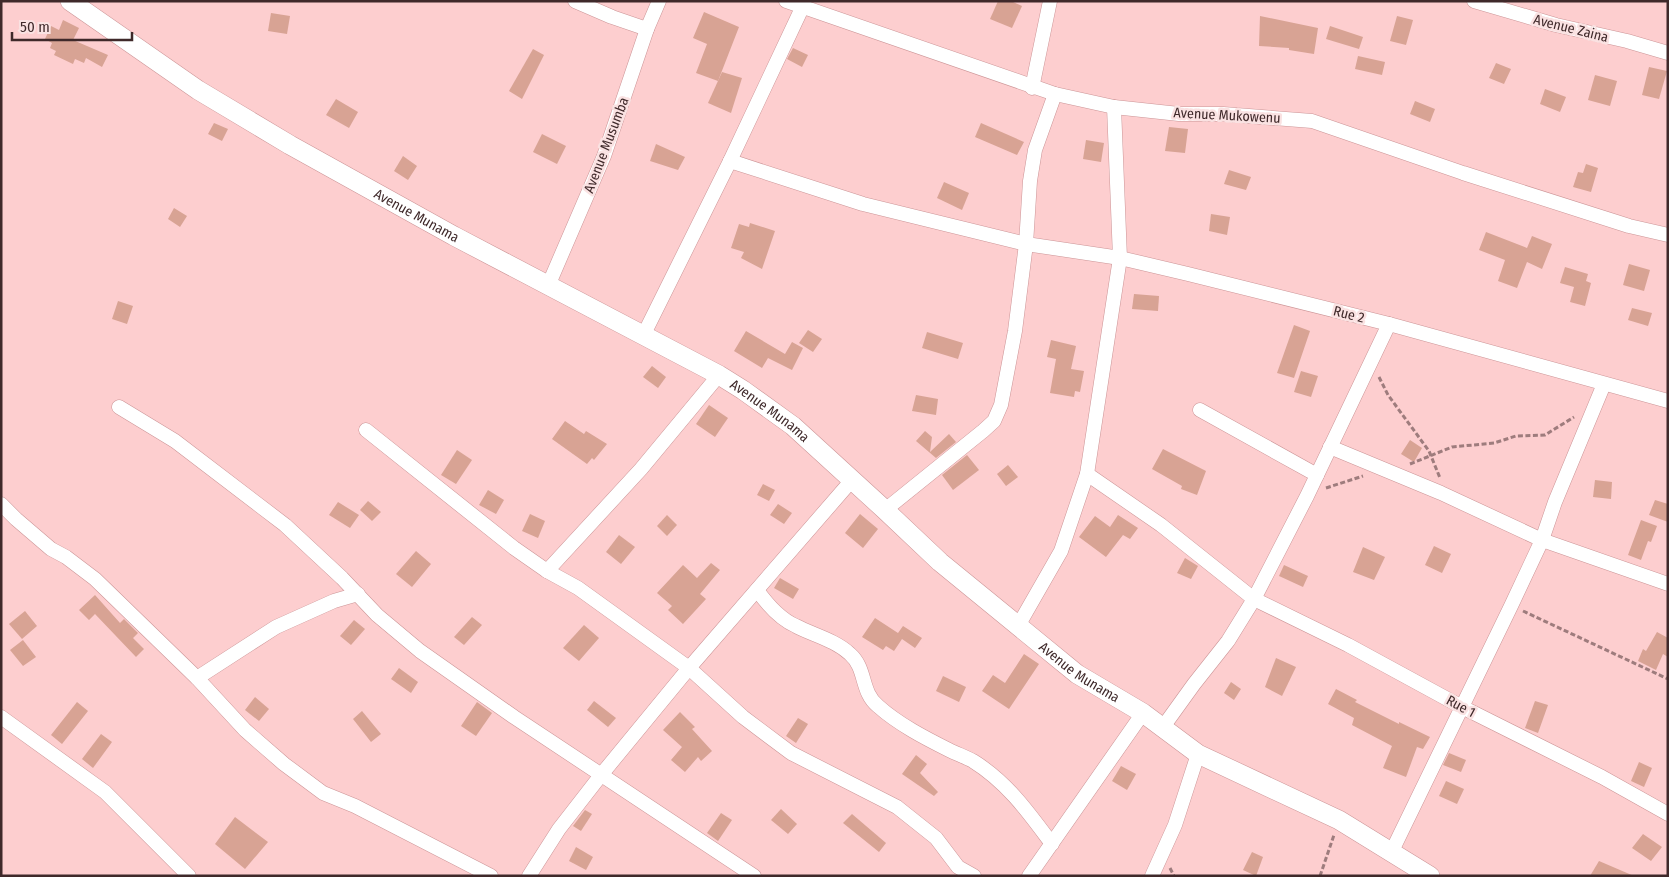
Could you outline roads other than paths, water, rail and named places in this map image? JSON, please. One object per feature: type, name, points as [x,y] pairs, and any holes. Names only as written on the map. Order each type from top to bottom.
[{"type":"street","name":"Avenue Munama","points":[[70,1],[198,90],[290,145],[548,286],[719,375],[744,390],[792,426],[940,562],[1077,674],[1142,713],[1198,754],[1339,820],[1430,876]]},
{"type":"street","points":[[575,1],[612,17],[648,29]]},
{"type":"street","name":"Avenue Musumba","points":[[548,286],[604,156],[659,1]]},
{"type":"street","name":"Avenue Mukowenu","points":[[786,1],[1032,88],[1054,94],[1114,107],[1179,114],[1223,114],[1312,121],[1630,226],[1668,235]]},
{"type":"street","points":[[1032,88],[1050,1]]},
{"type":"street","name":"Avenue Zaina","points":[[1474,1],[1556,25],[1627,41],[1668,53]]},
{"type":"street","points":[[643,336],[730,161],[802,8]]},
{"type":"street","points":[[885,510],[983,431],[994,421],[1001,405],[1013,340],[1026,244],[1030,181],[1036,150],[1054,94]]},
{"type":"street","points":[[1018,626],[1061,551],[1088,474],[1120,258],[1114,107]]},
{"type":"street","name":"Rue 2","points":[[730,161],[863,204],[1026,244],[1120,258],[1188,274],[1389,324],[1668,401]]},
{"type":"street","points":[[1163,727],[1228,640],[1254,599],[1307,496],[1389,324]]},
{"type":"street","points":[[547,571],[641,469],[719,375]]},
{"type":"street","points":[[1392,851],[1542,540],[1555,502],[1604,384]]},
{"type":"street","points":[[119,407],[175,441],[285,525],[358,594],[377,615],[420,651],[514,717],[754,876]]},
{"type":"street","points":[[1200,410],[1317,474]]},
{"type":"street","points":[[366,430],[514,548],[547,571],[578,588],[689,668],[743,717],[791,753],[896,807],[936,838],[958,867],[974,876]]},
{"type":"street","points":[[1330,447],[1441,493],[1542,540],[1668,584]]},
{"type":"street","name":"Rue 1","points":[[1088,474],[1161,525],[1254,599],[1348,645],[1462,707],[1602,777],[1668,814]]},
{"type":"street","points":[[529,876],[559,829],[601,775],[689,668],[852,480]]},
{"type":"street","points":[[1,504],[51,549],[95,579],[197,678],[245,730],[284,764],[323,793],[355,806],[491,876]]},
{"type":"street","points":[[758,590],[764,600],[794,626],[836,644],[851,654],[859,665],[868,698],[878,707],[899,722],[973,761],[997,778],[1019,799],[1052,844]]},
{"type":"street","points":[[197,678],[276,627],[334,601],[358,594]]},
{"type":"street","points":[[1029,876],[1142,713]]},
{"type":"street","points":[[1,717],[105,792],[189,876]]},
{"type":"street","points":[[1152,876],[1175,826],[1198,754]]}]
